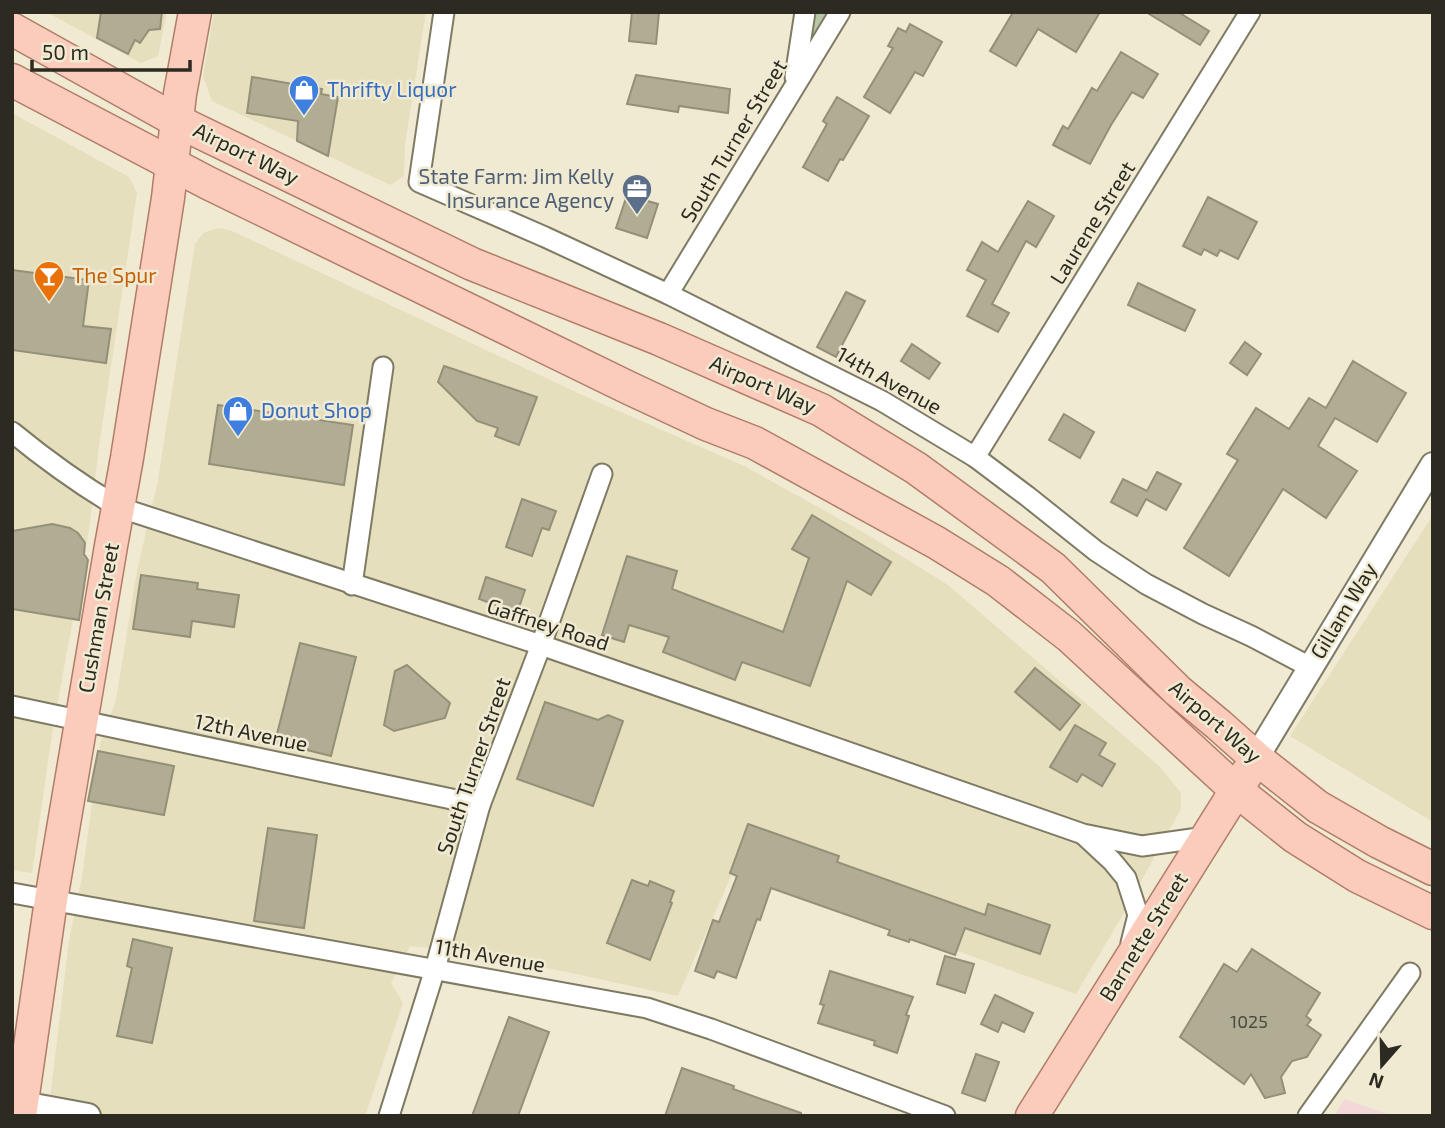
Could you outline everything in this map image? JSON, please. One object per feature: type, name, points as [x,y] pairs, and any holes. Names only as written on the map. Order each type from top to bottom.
[{"type":"main road","name":"Cushman Street","points":[[18,1107],[129,446],[172,164],[180,94],[195,12]]},
{"type":"main road","name":"Airport Way","points":[[12,29],[177,121],[472,264],[659,339],[821,411],[916,468],[1053,568],[1178,691],[1318,807],[1433,869]]},
{"type":"main road","name":"Airport Way","points":[[12,79],[172,164],[629,388],[706,424],[755,443],[937,543],[998,581],[1069,636],[1236,790],[1295,837],[1357,876],[1433,914]]},
{"type":"main road","name":"Barnette Street","points":[[1032,1116],[1256,758]]},
{"type":"street","name":"14th Avenue","points":[[444,12],[419,182],[668,294],[883,401],[975,457],[1096,551],[1146,584],[1310,667]]},
{"type":"street","points":[[794,86],[805,12]]},
{"type":"street","name":"South Turner Street","points":[[668,294],[840,12]]},
{"type":"street","name":"Laurene Street","points":[[975,457],[1251,12]]},
{"type":"street","points":[[352,585],[383,368]]},
{"type":"street","name":"Gaffney Road","points":[[12,432],[32,449],[118,507],[541,645],[1083,834],[1142,846],[1206,838]]},
{"type":"street","name":"Gillam Way","points":[[1256,758],[1433,465]]},
{"type":"street","name":"South Turner Street","points":[[389,1116],[435,969],[480,805],[602,474]]},
{"type":"street","name":"12th Avenue","points":[[12,706],[480,805]]},
{"type":"street","name":"Gaffney Road","points":[[1083,834],[1112,861],[1126,878],[1131,892],[1138,915],[1126,965]]},
{"type":"street","name":"11th Avenue","points":[[12,893],[647,1007],[945,1116]]},
{"type":"street","points":[[1308,1116],[1410,973]]},
{"type":"street","points":[[18,1107],[88,1116]]},
{"type":"shaded area","points":[[46,12],[167,12],[158,56],[141,63]]},
{"type":"shaded area","points":[[214,12],[426,12],[405,144],[404,176],[390,185],[212,101],[203,77]]},
{"type":"shaded area","points":[[12,113],[129,177],[137,193],[89,530],[52,734],[32,873],[12,870]]},
{"type":"shaded area","points":[[218,228],[230,230],[580,394],[744,466],[863,532],[948,585],[1159,766],[1181,793],[1181,809],[1076,994],[734,870],[678,996],[468,951],[410,946],[391,983],[403,1003],[365,1116],[48,1116],[69,940],[82,877],[100,744],[116,700],[137,571],[158,480],[195,244],[203,233]]},
{"type":"shaded area","points":[[1433,515],[1433,822],[1290,736]]},
{"type":"shaded area","points":[[1345,1099],[1359,1104],[1393,1116],[1334,1116]]},
{"type":"green space","points":[[805,12],[840,12],[794,86]]},
{"type":"building","points":[[101,12],[162,12],[160,29],[149,30],[140,43],[135,40],[128,54],[97,38]]},
{"type":"building","points":[[632,12],[659,12],[656,44],[629,41]]},
{"type":"building","points":[[1010,12],[1100,12],[1076,52],[1038,29],[1016,66],[990,51],[1012,14]]},
{"type":"building","points":[[1146,12],[1178,12],[1209,31],[1200,45]]},
{"type":"building","points":[[910,24],[942,42],[923,76],[915,72],[890,113],[864,97],[893,48],[888,46],[898,28],[906,32]]},
{"type":"building","points":[[1121,52],[1158,74],[1143,98],[1132,92],[1090,164],[1053,145],[1063,126],[1068,129],[1092,88],[1097,91]]},
{"type":"building","points":[[636,75],[730,89],[728,113],[679,106],[678,112],[627,104]]},
{"type":"building","name":"Thrifty Liquor","points":[[252,77],[322,89],[321,94],[338,97],[328,156],[297,141],[298,121],[247,113]]},
{"type":"building","points":[[837,97],[869,116],[828,181],[803,167],[827,124],[823,121]]},
{"type":"building","name":"State Farm: Jim Kelly Insurance Agency","points":[[627,195],[658,204],[647,238],[616,228]]},
{"type":"building","points":[[1208,197],[1257,222],[1238,259],[1220,250],[1217,256],[1204,249],[1201,255],[1183,246]]},
{"type":"building","points":[[1028,201],[1054,216],[1036,247],[1026,241],[992,304],[1009,313],[998,332],[967,316],[986,280],[967,270],[982,242],[998,252]]},
{"type":"building","name":"The Spur","points":[[12,270],[89,280],[83,326],[111,329],[106,363],[12,350]]},
{"type":"building","points":[[1138,283],[1195,310],[1185,331],[1128,305]]},
{"type":"building","points":[[846,292],[865,301],[836,357],[817,347]]},
{"type":"building","points":[[1245,342],[1261,354],[1247,375],[1230,363]]},
{"type":"building","points":[[912,344],[940,363],[929,379],[901,361]]},
{"type":"building","points":[[1353,361],[1406,393],[1377,442],[1335,418],[1318,446],[1357,471],[1326,518],[1283,489],[1229,576],[1184,548],[1238,460],[1227,454],[1256,408],[1289,429],[1309,398],[1326,408]]},
{"type":"building","points":[[444,366],[537,397],[519,445],[495,436],[498,428],[477,421],[438,382]]},
{"type":"building","points":[[218,405],[353,425],[344,485],[209,464]]},
{"type":"building","points":[[1064,414],[1094,432],[1080,458],[1049,440]]},
{"type":"building","points":[[1157,472],[1181,484],[1166,510],[1146,499],[1137,516],[1111,502],[1123,479],[1147,491]]},
{"type":"building","points":[[522,499],[556,511],[549,530],[542,528],[532,556],[506,547]]},
{"type":"building","points":[[812,515],[891,562],[871,595],[847,581],[810,686],[742,662],[735,680],[663,652],[669,637],[629,625],[624,642],[602,635],[627,556],[677,571],[672,589],[783,632],[809,558],[792,549]]},
{"type":"building","points":[[52,524],[70,528],[78,533],[85,543],[84,554],[88,560],[79,620],[12,609],[12,531]]},
{"type":"building","points":[[141,575],[198,583],[197,589],[239,595],[234,627],[192,621],[190,637],[133,629]]},
{"type":"building","points":[[486,577],[525,590],[517,613],[479,599]]},
{"type":"building","points":[[300,643],[356,657],[331,756],[275,742]]},
{"type":"building","points":[[407,665],[450,703],[445,718],[394,731],[384,725],[395,671]]},
{"type":"building","points":[[1035,668],[1080,705],[1060,730],[1015,692]]},
{"type":"building","points":[[545,702],[598,720],[608,715],[623,721],[593,806],[517,779]]},
{"type":"building","points":[[1075,725],[1106,743],[1099,755],[1115,764],[1102,786],[1082,774],[1077,782],[1050,767]]},
{"type":"building","points":[[98,751],[174,766],[164,815],[88,801]]},
{"type":"building","points":[[748,824],[839,856],[837,862],[985,915],[988,904],[1050,925],[1040,954],[965,928],[955,955],[910,939],[909,942],[888,935],[890,930],[771,888],[736,978],[717,971],[714,978],[695,971],[713,920],[719,922],[737,876],[730,873]]},
{"type":"building","points":[[268,828],[317,835],[304,928],[254,921]]},
{"type":"building","points":[[632,880],[648,886],[650,881],[674,891],[650,960],[607,943]]},
{"type":"building","points":[[133,939],[172,948],[152,1043],[117,1036],[132,968],[127,966]]},
{"type":"building","points":[[1252,949],[1320,993],[1306,1016],[1311,1020],[1307,1025],[1321,1035],[1307,1057],[1292,1061],[1281,1077],[1285,1093],[1265,1098],[1251,1074],[1244,1084],[1180,1037],[1224,964],[1237,972]]},
{"type":"building","points":[[945,956],[974,964],[965,993],[937,984]]},
{"type":"building","points":[[830,971],[913,997],[897,1053],[874,1045],[875,1041],[818,1023],[824,1005],[820,1004]]},
{"type":"building","points":[[995,995],[1033,1013],[1024,1032],[1002,1022],[998,1032],[981,1024]]},
{"type":"building","points":[[509,1017],[549,1032],[518,1116],[472,1116]]},
{"type":"building","points":[[976,1054],[999,1062],[985,1101],[962,1093]]},
{"type":"building","points":[[682,1068],[801,1113],[801,1116],[665,1116]]},
{"type":"place","name":"Thrifty Liquor","points":[[304,117]]},
{"type":"place","name":"State Farm: Jim Kelly Insurance Agency","points":[[637,216]]},
{"type":"place","name":"The Spur","points":[[49,303]]},
{"type":"place","name":"Donut Shop","points":[[238,438]]}]
